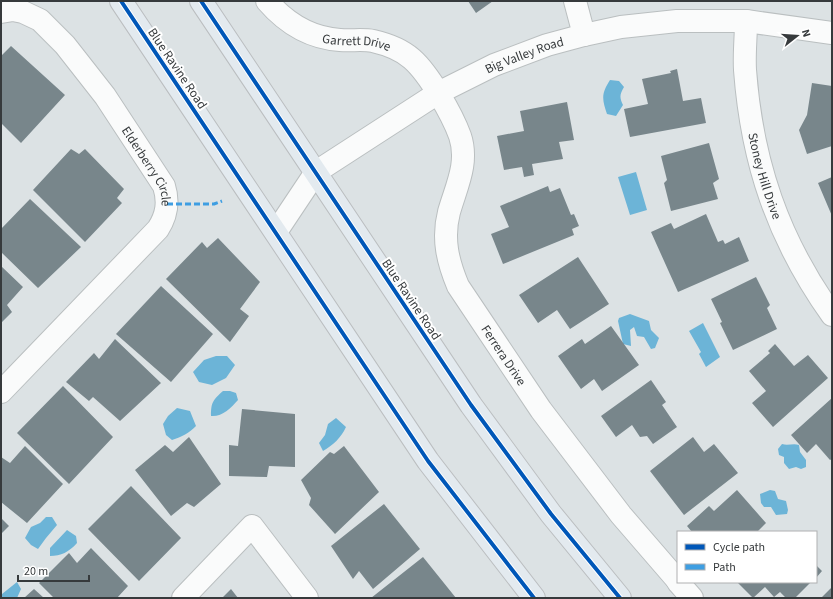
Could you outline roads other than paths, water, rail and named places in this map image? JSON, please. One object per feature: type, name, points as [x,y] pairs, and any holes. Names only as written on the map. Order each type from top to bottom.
[{"type":"main road","name":"Blue Ravine Road","points":[[121,1],[428,461],[534,598]]},
{"type":"main road","name":"Blue Ravine Road","points":[[201,1],[471,405],[551,514],[620,598]]},
{"type":"street","name":"Garrett Drive","points":[[267,1],[280,15],[292,24],[318,36],[339,40],[371,41],[388,45],[411,58],[427,76],[438,93]]},
{"type":"street","points":[[575,1],[584,35]]},
{"type":"street","name":"Elderberry Circle","points":[[1,12],[12,10],[23,12],[40,20],[65,45],[105,96],[164,186],[167,195],[164,220],[158,229],[1,392]]},
{"type":"street","name":"Big Valley Road","points":[[276,232],[316,172],[438,93],[494,65],[547,45],[621,27],[677,21],[746,21],[832,33]]},
{"type":"street","name":"Stoney Hill Drive","points":[[746,21],[745,68],[750,115],[758,160],[772,205],[790,248],[813,288],[832,315]]},
{"type":"street","name":"Ferrera Drive","points":[[438,93],[452,118],[460,137],[463,154],[462,171],[449,213],[446,238],[450,266],[458,286],[541,410],[621,515],[677,581]]},
{"type":"street","points":[[183,598],[252,526],[307,598]]},
{"type":"street","name":"Ferrera Drive","points":[[679,583],[692,598]]},
{"type":"water","points":[[610,80],[619,81],[624,87],[620,96],[623,105],[616,116],[607,114],[603,100],[605,89]]},
{"type":"water","points":[[636,172],[647,210],[630,215],[618,177]]},
{"type":"water","points":[[630,314],[649,321],[651,330],[659,338],[655,348],[651,349],[644,337],[637,336],[634,327],[630,330],[631,346],[623,344],[618,321],[619,318]]},
{"type":"water","points":[[703,323],[720,357],[706,367],[699,354],[701,352],[689,331]]},
{"type":"water","points":[[216,356],[227,356],[235,365],[226,378],[212,385],[199,382],[193,372],[204,360]]},
{"type":"water","points":[[223,391],[236,393],[238,400],[223,413],[211,416],[211,407],[213,402]]},
{"type":"water","points":[[177,408],[190,411],[196,426],[191,431],[179,438],[172,440],[166,435],[163,424],[168,416]]},
{"type":"water","points":[[336,418],[346,427],[342,435],[323,451],[319,443],[325,435],[328,424]]},
{"type":"water","points":[[782,444],[799,445],[800,452],[806,460],[806,467],[801,469],[796,467],[789,469],[784,463],[784,457],[779,455],[778,449]]},
{"type":"water","points":[[770,490],[775,491],[778,499],[786,501],[788,510],[787,514],[776,515],[771,507],[764,507],[761,503],[760,494]]},
{"type":"water","points":[[46,517],[52,517],[57,525],[38,549],[31,545],[25,538],[31,527],[40,523]]},
{"type":"water","points":[[67,530],[76,536],[77,543],[65,553],[50,556],[50,548]]},
{"type":"water","points":[[17,582],[21,589],[17,598],[1,598],[2,594]]}]
